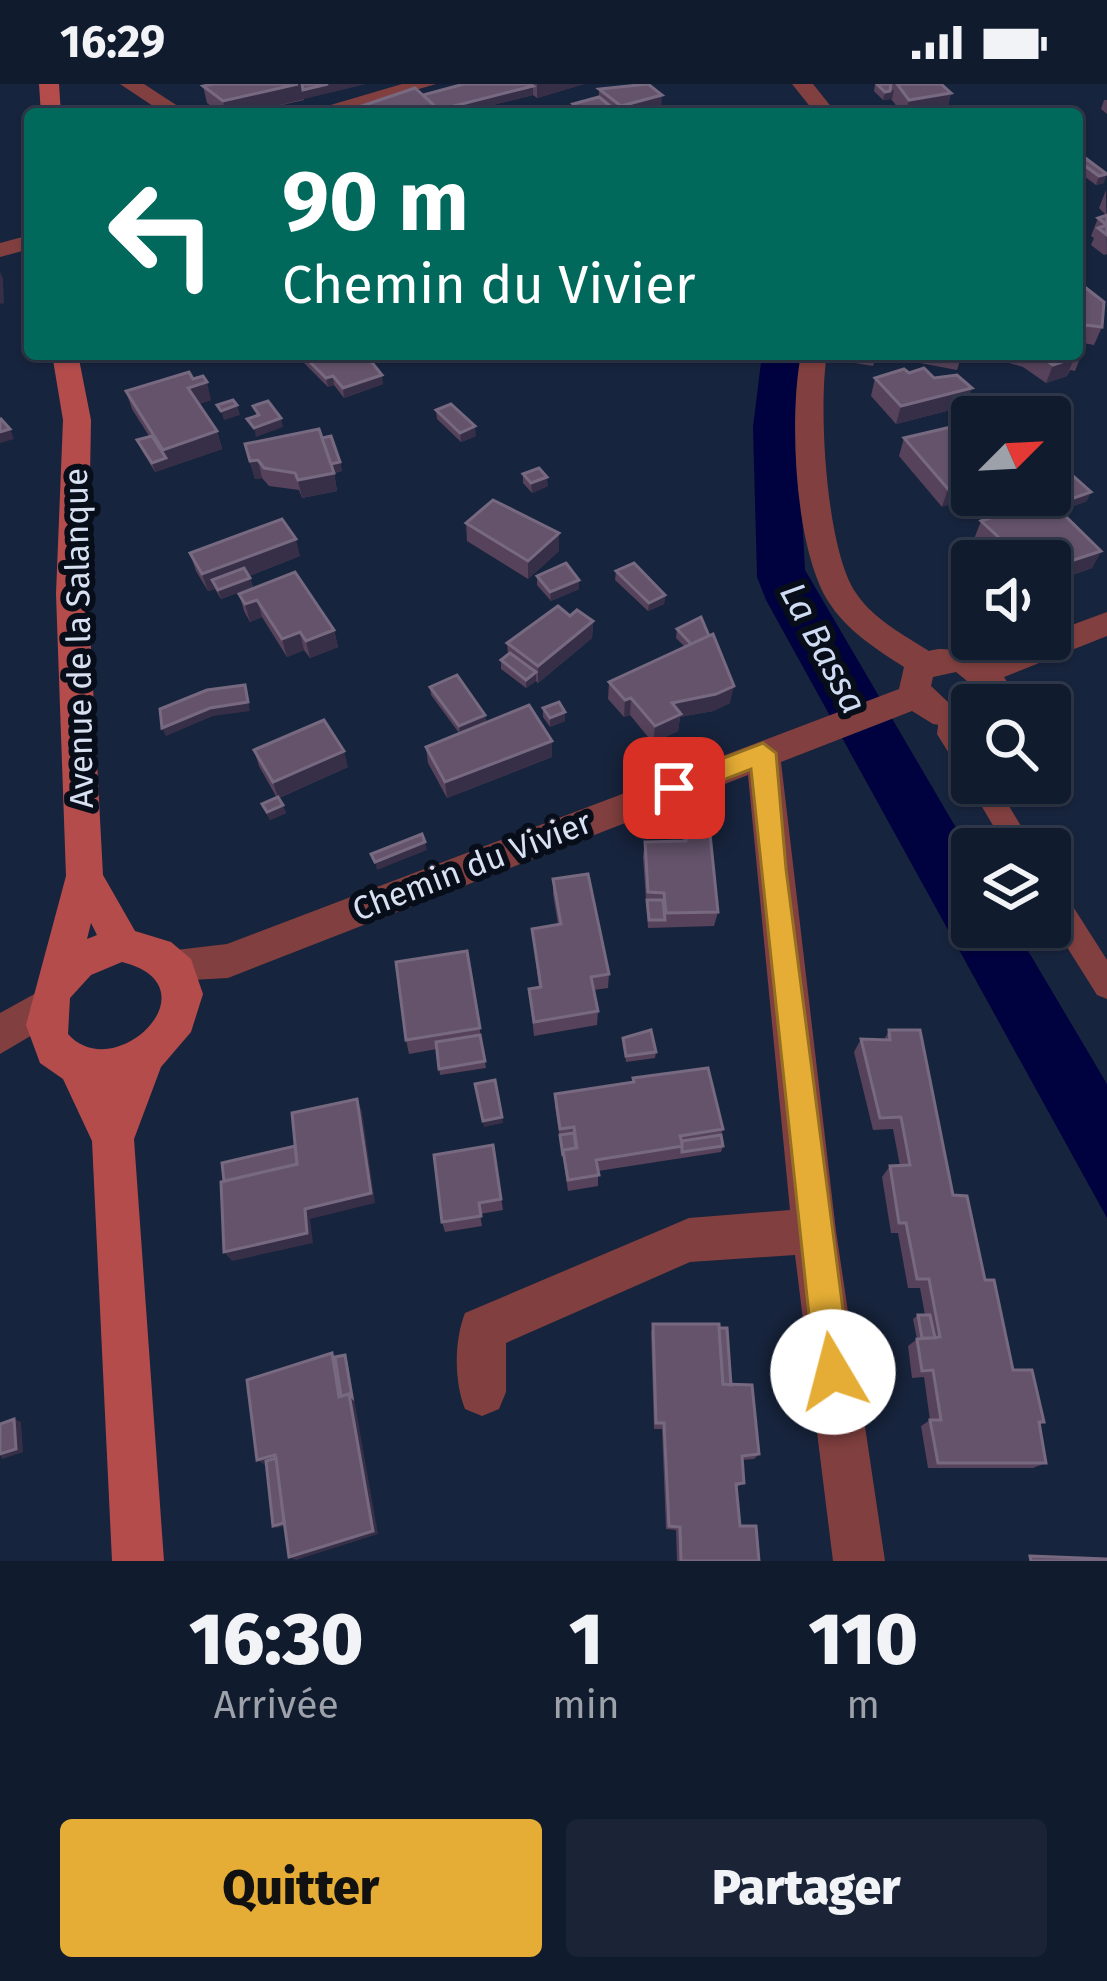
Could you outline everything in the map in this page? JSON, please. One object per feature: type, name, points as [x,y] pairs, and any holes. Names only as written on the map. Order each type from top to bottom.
[{"type":"street","points":[[130,84],[170,108]]},
{"type":"street","points":[[333,108],[426,84]]},
{"type":"street","points":[[802,84],[822,108]]},
{"type":"street","name":"Avenue de la Salanque","points":[[57,1024],[85,876],[72,594],[75,400],[66,360]]},
{"type":"street","name":"Avenue de la Salanque","points":[[75,400],[92,360]]},
{"type":"street","points":[[814,360],[810,408],[821,545],[839,593],[875,632],[912,688],[934,711],[951,715]]},
{"type":"street","points":[[983,672],[1107,623]]},
{"type":"street","points":[[912,688],[960,660],[983,672],[991,684]]},
{"type":"street","name":"Chemin du Vivier","points":[[179,981],[763,753],[912,688]]},
{"type":"street","points":[[763,753],[814,1231],[859,1561]]},
{"type":"street","name":"Avenue de la Salanque","points":[[85,876],[122,945]]},
{"type":"street","points":[[0,1036],[57,1024],[121,1067],[144,1057],[171,1031],[179,981],[160,952],[122,945],[84,958],[57,1024],[113,1138]]},
{"type":"street","points":[[132,1558],[113,1138],[144,1057]]},
{"type":"street","points":[[482,1392],[482,1330],[689,1240],[814,1231]]},
{"type":"lane","points":[[1071,929],[1107,986]]},
{"type":"water","name":"La Bassa","points":[[761,360],[801,360],[796,401],[805,570],[956,828],[951,828],[951,935],[766,600],[757,577],[753,427]]},
{"type":"water","points":[[958,948],[1026,948],[1107,1084],[1107,1218]]},
{"type":"building","points":[[298,84],[223,101],[203,86]]},
{"type":"building","points":[[464,84],[533,86],[446,108],[436,108],[423,95]]},
{"type":"building","points":[[648,84],[662,95],[621,106],[599,89]]},
{"type":"building","points":[[897,84],[941,84],[951,93],[909,100]]},
{"type":"building","points":[[415,88],[437,108],[355,108]]},
{"type":"building","points":[[599,97],[613,108],[577,108],[573,104]]},
{"type":"building","points":[[1083,156],[1107,174],[1099,176],[1083,164]]},
{"type":"building","points":[[1083,286],[1104,302],[1102,327],[1085,325],[1083,344]]},
{"type":"building","points":[[308,360],[370,360],[382,375],[343,388],[333,376],[326,378]]},
{"type":"building","points":[[924,368],[934,378],[957,375],[972,388],[901,406],[875,378]]},
{"type":"building","points":[[189,372],[193,379],[203,376],[207,382],[188,388],[217,431],[163,450],[126,391]]},
{"type":"building","points":[[233,400],[237,405],[221,411],[217,405]]},
{"type":"building","points":[[268,401],[281,418],[254,428],[247,419],[259,415],[253,406]]},
{"type":"building","points":[[451,404],[475,426],[460,433],[436,410]]},
{"type":"building","points":[[951,427],[951,488],[948,489],[904,438]]},
{"type":"building","points":[[319,429],[334,473],[298,480],[295,473],[250,461],[245,444]]},
{"type":"building","points":[[152,436],[166,458],[152,463],[137,440]]},
{"type":"building","points":[[331,436],[340,462],[331,464],[322,438]]},
{"type":"building","points":[[539,468],[547,477],[531,483],[523,474]]},
{"type":"building","points":[[1071,474],[1091,492],[1071,499]]},
{"type":"building","points":[[493,500],[559,533],[528,561],[466,523]]},
{"type":"building","points":[[996,516],[1065,516],[1101,551],[1071,561],[1071,540],[1002,540],[981,521]]},
{"type":"building","points":[[282,519],[296,539],[202,574],[190,553]]},
{"type":"building","points":[[566,563],[579,580],[550,592],[537,576]]},
{"type":"building","points":[[634,563],[665,595],[649,603],[616,571]]},
{"type":"building","points":[[244,568],[250,578],[218,590],[212,580]]},
{"type":"building","points":[[295,572],[334,630],[306,641],[300,632],[282,639],[257,600],[245,604],[239,594]]},
{"type":"building","points":[[558,606],[570,616],[577,610],[593,621],[538,666],[507,643]]},
{"type":"building","points":[[701,617],[709,636],[691,644],[677,629]]},
{"type":"building","points":[[713,634],[734,686],[672,703],[681,714],[655,726],[631,698],[625,700],[609,682]]},
{"type":"building","points":[[510,653],[536,672],[526,680],[501,660]]},
{"type":"building","points":[[457,675],[485,715],[459,726],[430,687]]},
{"type":"building","points":[[245,685],[248,702],[210,708],[162,728],[160,709],[207,690]]},
{"type":"building","points":[[559,702],[565,712],[550,718],[543,708]]},
{"type":"building","points":[[529,705],[552,741],[445,782],[426,747]]},
{"type":"building","points":[[324,720],[344,751],[273,782],[254,750]]},
{"type":"building","points":[[278,797],[283,805],[267,812],[262,804]]},
{"type":"building","points":[[685,824],[709,824],[718,912],[666,913],[664,893],[648,892],[645,842],[686,841]]},
{"type":"building","points":[[422,834],[425,842],[375,862],[371,854]]},
{"type":"building","points":[[588,874],[609,974],[591,977],[598,1011],[534,1022],[529,989],[541,987],[532,929],[561,924],[553,879]]},
{"type":"building","points":[[647,900],[663,900],[665,920],[649,920]]},
{"type":"building","points":[[467,951],[480,1028],[406,1040],[396,962]]},
{"type":"building","points":[[651,1030],[656,1052],[626,1056],[623,1038]]},
{"type":"building","points":[[889,1030],[920,1030],[953,1195],[967,1196],[985,1280],[994,1280],[1013,1370],[1032,1370],[1044,1422],[1039,1422],[1046,1463],[938,1463],[930,1420],[941,1420],[933,1370],[922,1371],[917,1339],[940,1337],[929,1279],[917,1279],[906,1223],[899,1223],[890,1166],[910,1165],[901,1117],[880,1118],[861,1039],[890,1040]]},
{"type":"building","points":[[480,1035],[485,1061],[439,1069],[436,1042]]},
{"type":"building","points":[[708,1068],[723,1129],[680,1136],[683,1146],[596,1160],[599,1175],[568,1180],[563,1150],[577,1148],[574,1127],[560,1129],[555,1094]]},
{"type":"building","points":[[495,1080],[502,1117],[483,1121],[475,1084]]},
{"type":"building","points":[[357,1099],[371,1193],[305,1209],[307,1233],[224,1252],[221,1182],[297,1164],[292,1113]]},
{"type":"building","points":[[574,1133],[576,1148],[563,1150],[563,1156],[560,1135]]},
{"type":"building","points":[[721,1135],[723,1146],[682,1152],[682,1141]]},
{"type":"building","points":[[493,1145],[501,1199],[479,1203],[481,1216],[442,1222],[434,1155]]},
{"type":"building","points":[[295,1146],[297,1164],[224,1181],[222,1163]]},
{"type":"building","points":[[918,1315],[930,1315],[935,1338],[922,1338]]},
{"type":"building","points":[[653,1324],[719,1324],[723,1384],[752,1385],[759,1454],[742,1456],[744,1483],[736,1484],[740,1526],[756,1526],[759,1561],[681,1561],[680,1527],[669,1526],[664,1423],[656,1423]]},
{"type":"building","points":[[719,1328],[727,1328],[731,1385],[723,1384]]},
{"type":"building","points":[[332,1353],[339,1397],[349,1394],[373,1531],[289,1557],[275,1455],[257,1460],[247,1380]]},
{"type":"building","points":[[345,1355],[352,1397],[341,1396],[335,1357]]},
{"type":"building","points":[[14,1419],[16,1449],[0,1454],[0,1424]]},
{"type":"building","points":[[276,1458],[284,1523],[273,1526],[266,1461]]},
{"type":"building","points":[[1030,1556],[1107,1559],[1107,1561],[1031,1561]]},
{"type":"route","points":[[674,788],[763,753],[772,869],[833,1372]]}]
